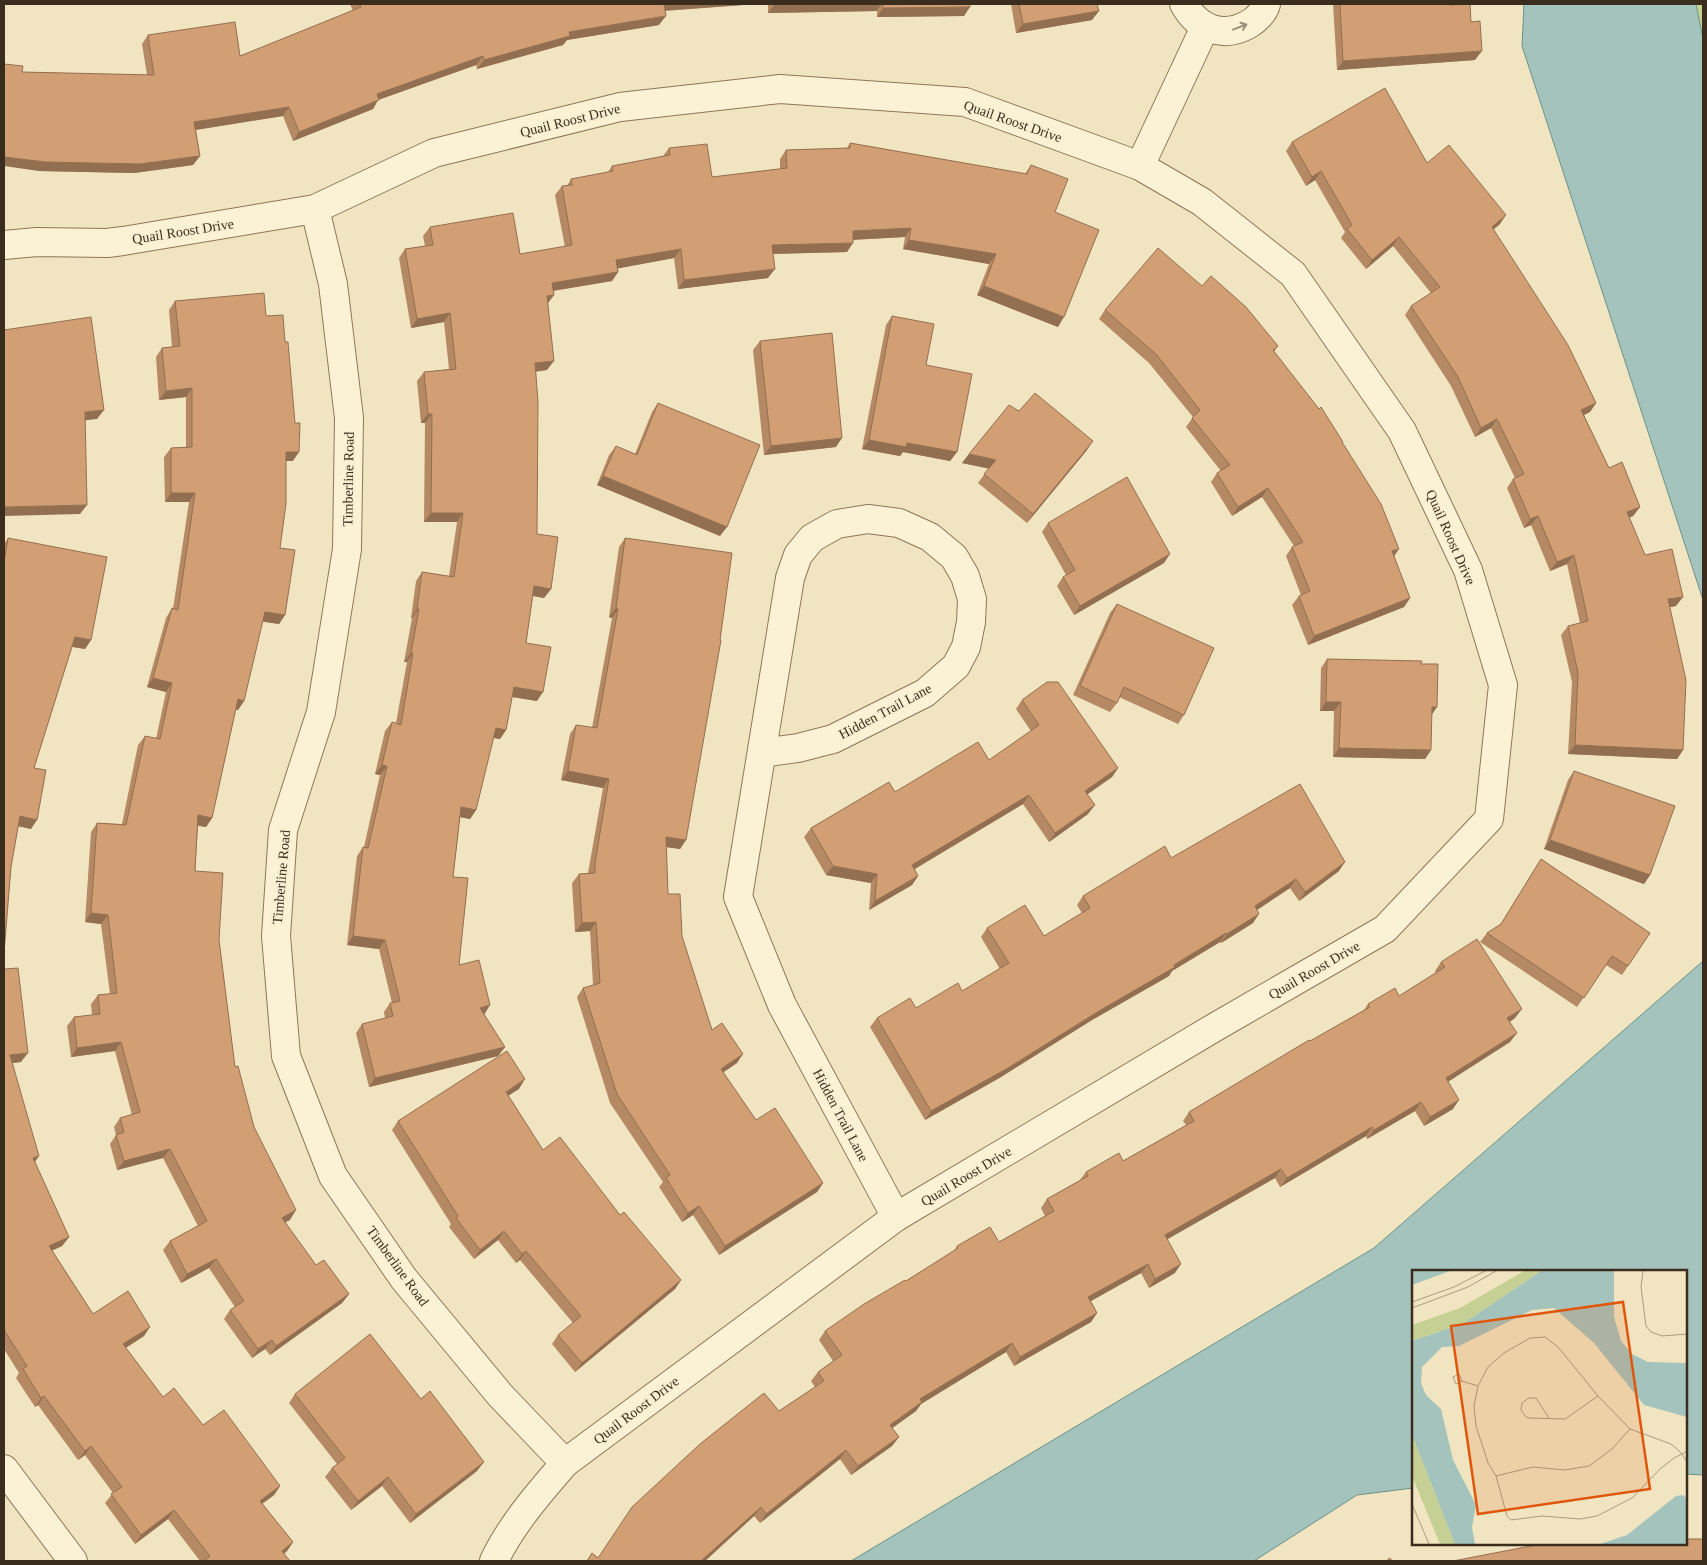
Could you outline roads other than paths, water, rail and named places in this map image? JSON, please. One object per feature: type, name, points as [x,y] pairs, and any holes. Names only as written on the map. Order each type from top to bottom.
[{"type":"street","points":[[1184,4],[1191,16],[1205,27],[1222,32],[1239,30],[1254,21],[1266,4]]},
{"type":"street","points":[[1140,166],[1205,27]]},
{"type":"street","name":"Quail Roost Drive","points":[[4,245],[37,242],[107,243],[315,209],[434,153],[620,107],[780,89],[965,102],[1140,166],[1202,202],[1293,274],[1402,431],[1468,570],[1503,685],[1489,820],[1385,928],[896,1217],[565,1463],[539,1493],[517,1523],[494,1561]]},
{"type":"street","name":"Timberline Road","points":[[315,209],[333,284],[349,418],[347,549],[321,712],[283,830],[276,936],[286,1056],[333,1176],[399,1271],[500,1395],[565,1463]]},
{"type":"street","name":"Hidden Trail Lane","points":[[762,753],[798,748],[833,739],[925,693],[956,666],[966,647],[971,622],[972,599],[965,576],[954,557],[930,537],[899,523],[868,519],[838,524],[812,538],[798,555],[790,578],[738,897],[782,1005],[896,1217]]},
{"type":"street","points":[[4,1469],[73,1561]]},
{"type":"water","points":[[1524,4],[1696,4],[1703,39],[1703,600],[1522,46]]},
{"type":"water","points":[[1703,961],[1703,1475],[1687,1474],[1687,1270],[1412,1270],[1412,1488],[1357,1495],[1254,1561],[851,1561],[1374,1248]]}]
